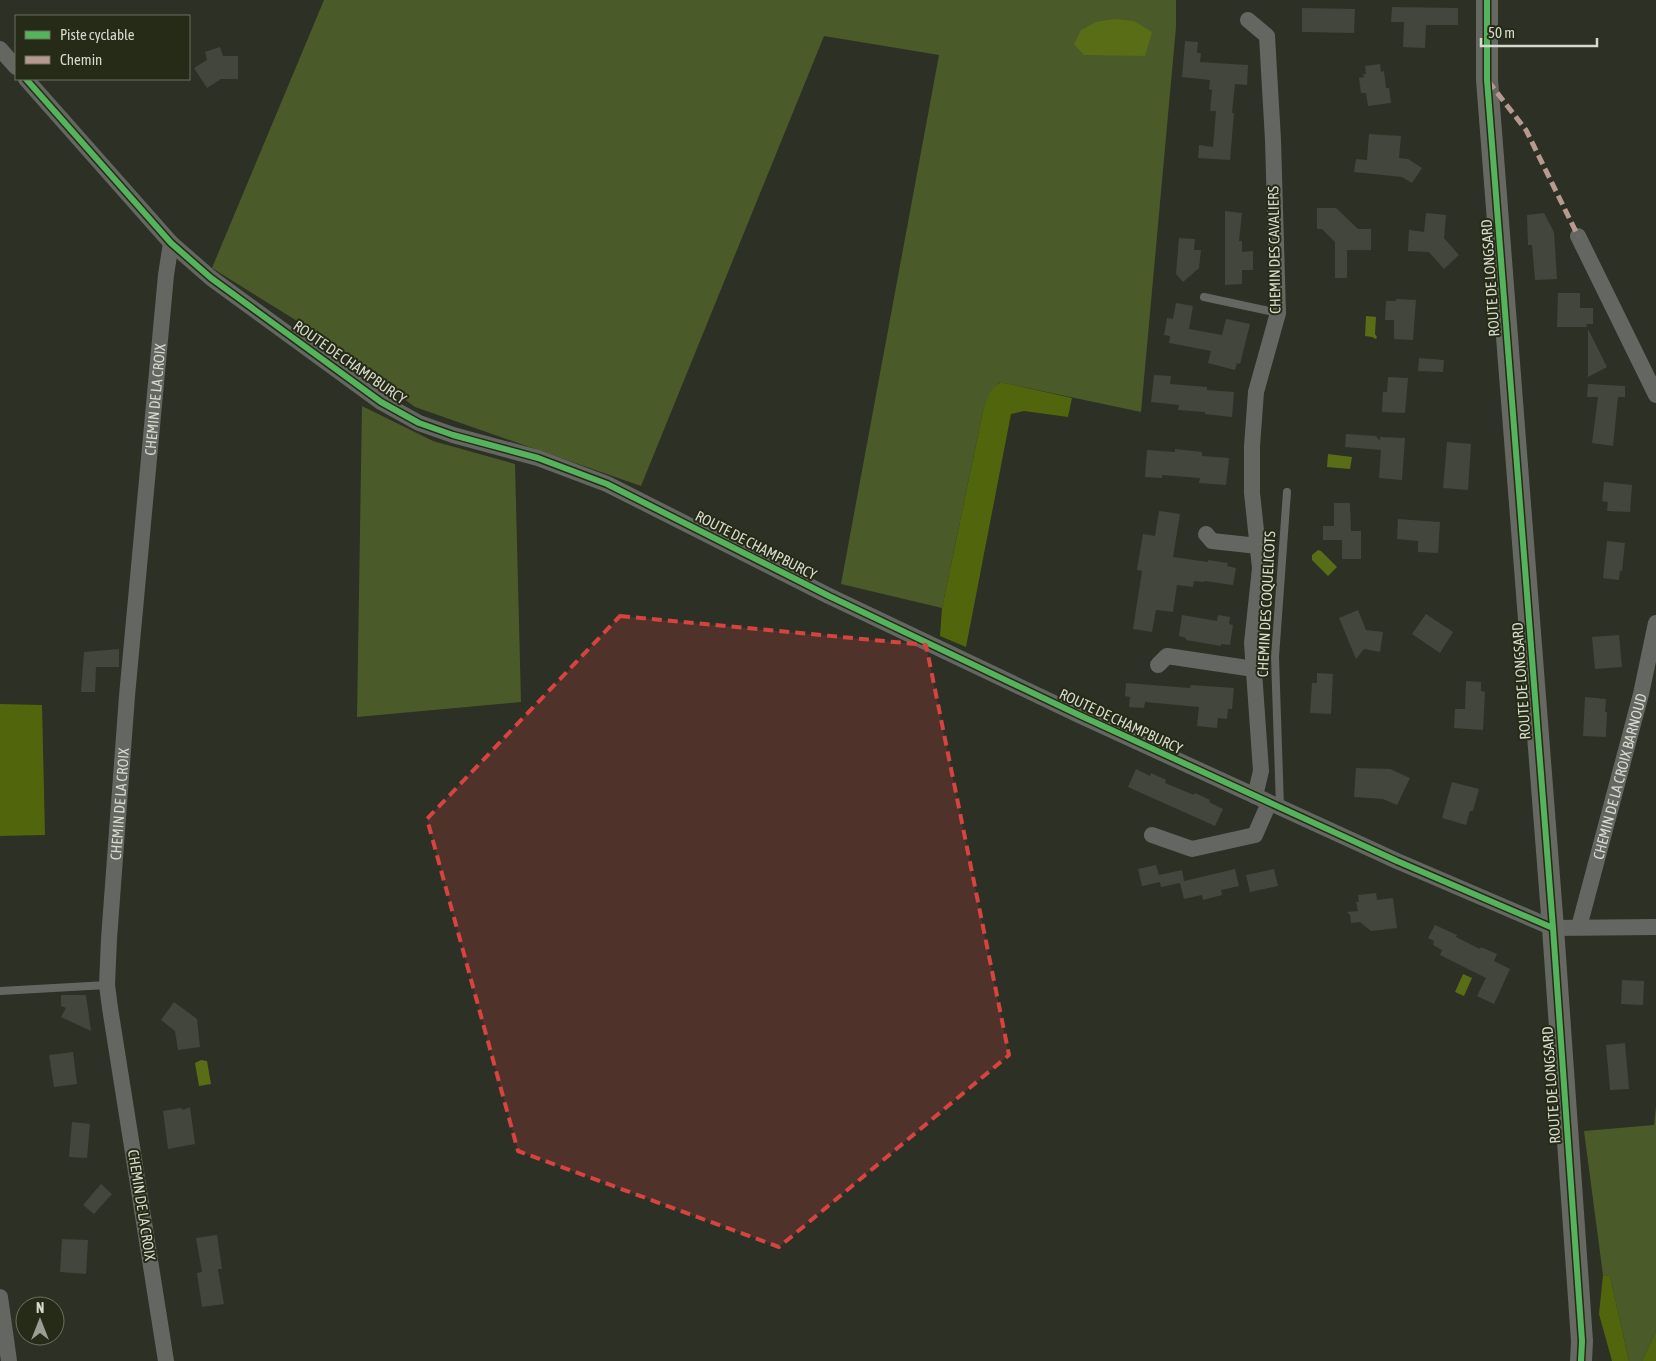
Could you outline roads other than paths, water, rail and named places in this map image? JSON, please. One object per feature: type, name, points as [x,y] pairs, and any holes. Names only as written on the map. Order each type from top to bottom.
[{"type":"main road","name":"ROUTE DE LONGSARD","points":[[1487,0],[1487,80],[1553,928],[1582,1341],[1581,1361]]},
{"type":"street","name":"CHEMIN DES CAVALIERS","points":[[1152,835],[1192,849],[1255,834],[1268,802],[1261,770],[1252,643],[1260,568],[1252,493],[1252,437],[1256,392],[1278,313],[1268,36],[1248,20]]},
{"type":"street","points":[[0,49],[15,66]]},
{"type":"street","name":"ROUTE DE CHAMPBURCY","points":[[27,80],[171,243],[211,278],[382,402],[419,423],[454,435],[538,458],[607,484],[829,596],[1079,715],[1397,861],[1553,928]]},
{"type":"street","points":[[1578,236],[1656,394]]},
{"type":"street","name":"CHEMIN DE LA CROIX","points":[[166,1361],[107,985],[127,696],[166,275],[171,243]]},
{"type":"street","points":[[1206,534],[1212,541],[1258,546]]},
{"type":"street","name":"CHEMIN DE LA CROIX BARNOUD","points":[[1579,927],[1638,703],[1656,623]]},
{"type":"street","points":[[1158,665],[1167,656],[1254,669]]},
{"type":"street","points":[[1553,928],[1656,927]]},
{"type":"street","points":[[0,1297],[9,1361]]},
{"type":"lane","points":[[1204,297],[1278,313]]},
{"type":"lane","name":"CHEMIN DES COQUELICOTS","points":[[1268,802],[1275,657],[1287,492]]},
{"type":"lane","points":[[0,991],[107,985]]}]
